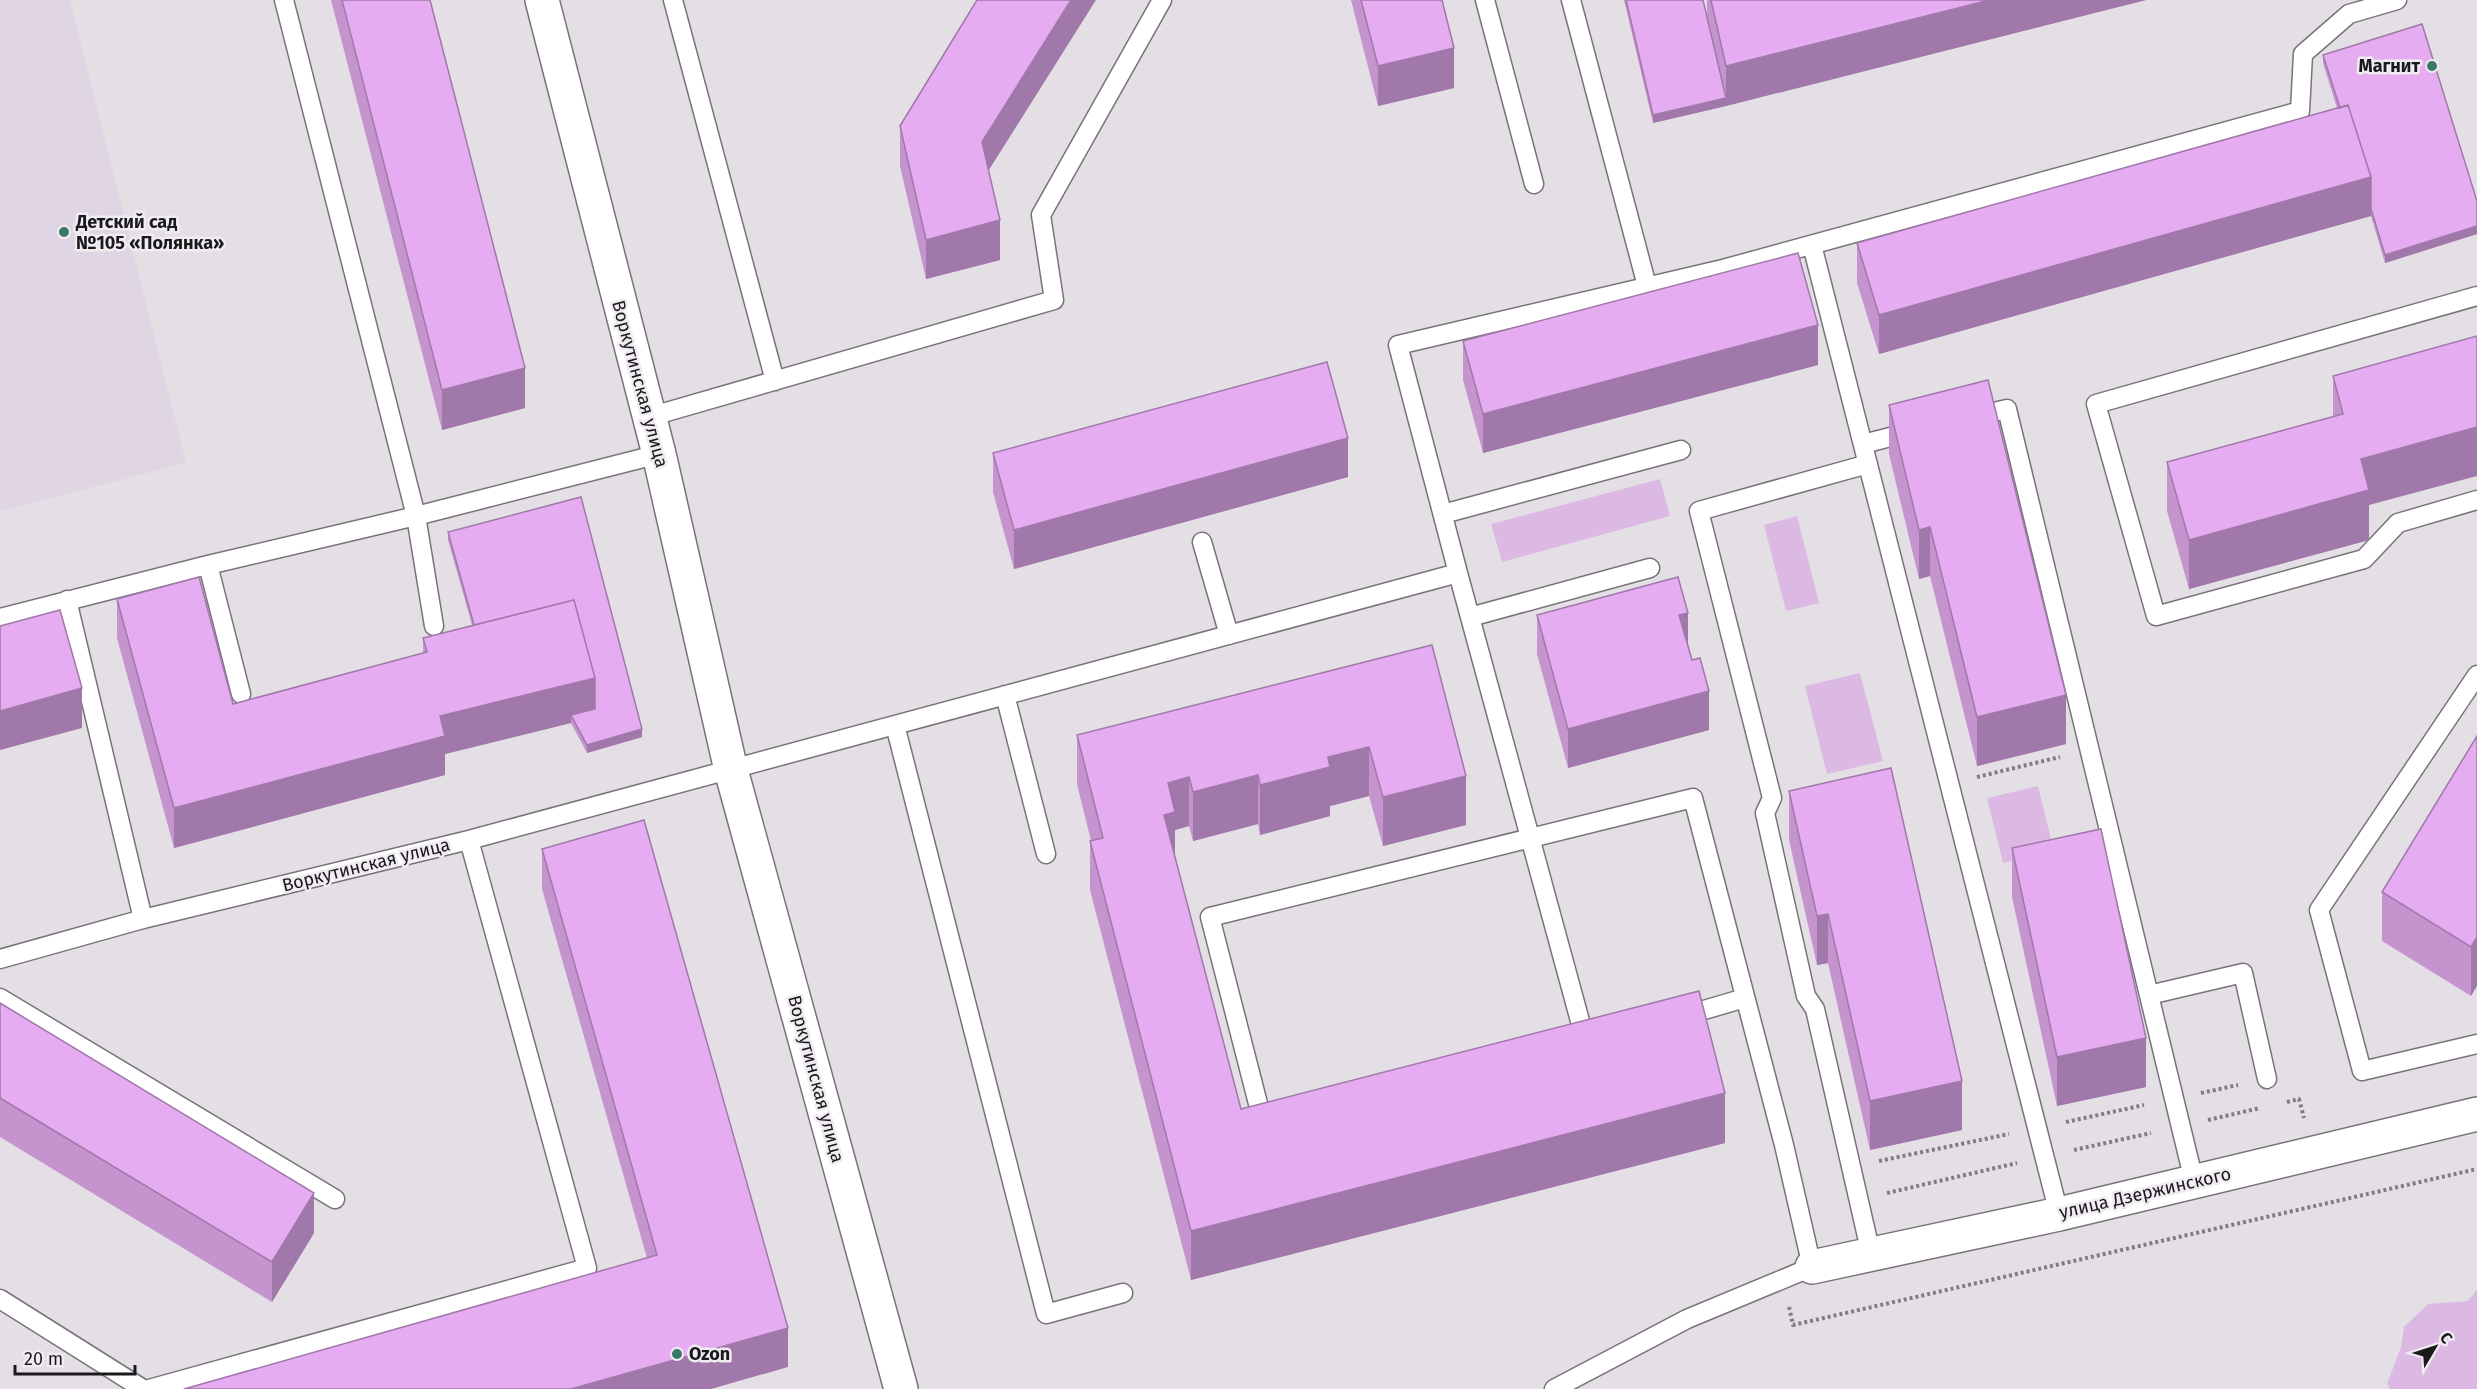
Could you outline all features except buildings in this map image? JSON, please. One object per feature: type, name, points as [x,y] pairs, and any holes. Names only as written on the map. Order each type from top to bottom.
[{"type":"street","name":"Воркутинская улица","points":[[542,0],[648,417],[660,454],[731,770],[902,1389]]},
{"type":"street","name":"улица Дзержинского","points":[[1797,1274],[1871,1254],[2059,1214],[2477,1114]]},
{"type":"lane","points":[[284,0],[417,516],[434,626]]},
{"type":"lane","points":[[673,0],[775,381]]},
{"type":"lane","points":[[648,417],[1054,300],[1041,215],[1162,0]]},
{"type":"lane","points":[[1485,0],[1534,184]]},
{"type":"lane","points":[[1570,0],[1647,286]]},
{"type":"lane","points":[[1564,1050],[1593,1043],[1531,837],[1398,345],[1723,269],[2300,111],[2303,54],[2349,14],[2397,0]]},
{"type":"lane","points":[[1812,245],[2059,1214]]},
{"type":"lane","points":[[2477,296],[2096,404],[2156,616],[2364,559],[2398,523],[2477,500]]},
{"type":"lane","points":[[1951,422],[2007,409],[2194,1181]]},
{"type":"lane","points":[[1863,444],[1929,428]]},
{"type":"lane","points":[[1443,514],[1681,450]]},
{"type":"lane","points":[[0,618],[660,454]]},
{"type":"lane","points":[[1868,464],[1699,511],[1772,798],[1765,813],[1806,996],[1815,1009],[1871,1254]]},
{"type":"lane","points":[[1202,542],[1229,635]]},
{"type":"lane","points":[[208,565],[241,694]]},
{"type":"lane","points":[[1470,617],[1650,568]]},
{"type":"lane","points":[[731,770],[1458,573]]},
{"type":"lane","points":[[67,600],[143,920]]},
{"type":"lane","points":[[2477,675],[2319,910],[2362,1071],[2477,1044]]},
{"type":"lane","points":[[1005,695],[1046,854]]},
{"type":"lane","points":[[895,725],[1046,1314],[1123,1293]]},
{"type":"lane","name":"Воркутинская улица","points":[[0,959],[143,920],[469,840],[731,770]]},
{"type":"lane","points":[[1286,1118],[1263,1123],[1210,917],[1693,798],[1784,1145],[1797,1274],[1687,1319],[1554,1389]]},
{"type":"lane","points":[[149,1389],[587,1268],[469,840]]},
{"type":"lane","points":[[2149,994],[2243,973],[2267,1079]]},
{"type":"lane","points":[[0,998],[335,1199]]},
{"type":"lane","points":[[1666,1021],[1744,998]]},
{"type":"lane","points":[[0,1299],[143,1389]]},
{"type":"path","points":[[1949,784],[2090,749]]},
{"type":"path","points":[[1797,1274],[1793,1325],[2477,1169]]},
{"type":"shaded area","name":"Детский сад №105 «Полянка»","points":[[0,0],[70,0],[186,463],[0,511]]},
{"type":"shaded area","points":[[1660,479],[1670,516],[1502,562],[1491,524]]},
{"type":"shaded area","points":[[1797,516],[1819,603],[1786,611],[1764,525]]},
{"type":"shaded area","points":[[1860,673],[1883,761],[1827,774],[1805,686]]},
{"type":"shaded area","points":[[2038,786],[2054,851],[2003,863],[1987,798]]},
{"type":"shaded area","points":[[2477,1290],[2477,1389],[2390,1389],[2387,1384],[2401,1347],[2404,1327],[2428,1304],[2468,1301]]},
{"type":"place","name":"Магнит","points":[[2432,66]]},
{"type":"place","name":"Детский сад №105 «Полянка»","points":[[64,232]]},
{"type":"place","name":"Ozon","points":[[677,1354]]}]
